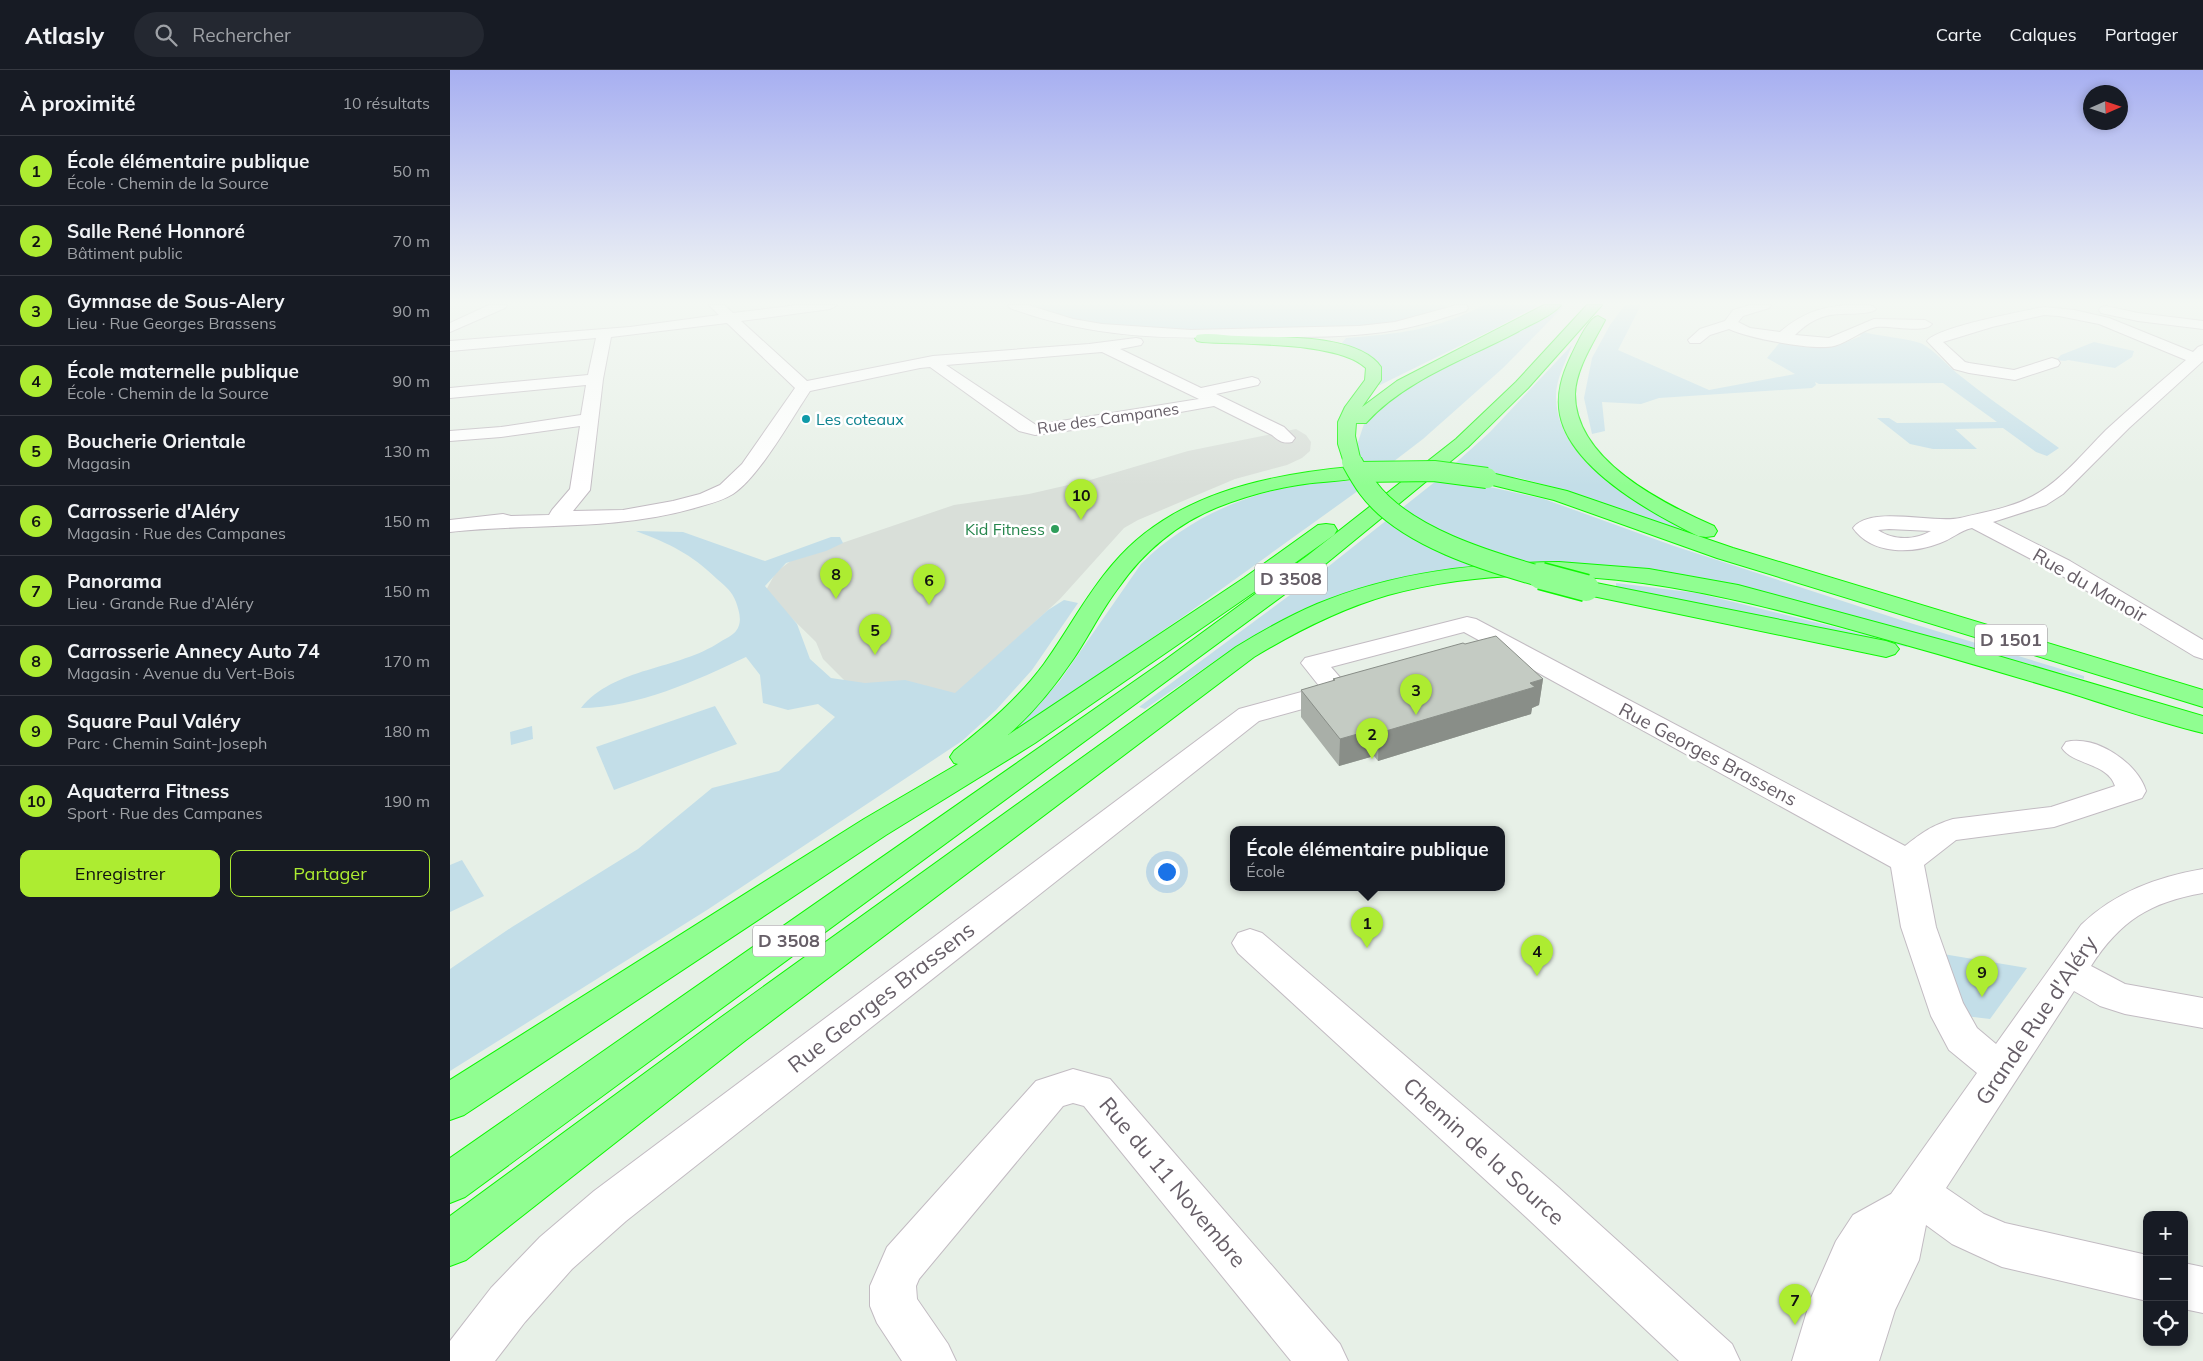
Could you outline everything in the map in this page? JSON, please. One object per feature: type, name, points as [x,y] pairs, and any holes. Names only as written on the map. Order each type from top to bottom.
[{"type":"highway","points":[[1372,365],[1376,372],[1373,381],[1347,418],[1345,435],[1355,467],[1362,482],[1380,502],[1408,522],[1443,542],[1514,568],[1614,594],[1901,652],[2120,700]]},
{"type":"highway","points":[[1355,467],[1350,447],[1356,425],[1372,405],[1384,396],[1441,365]]},
{"type":"highway","points":[[1469,412],[1520,365]]},
{"type":"highway","name":"D 3508","points":[[457,1178],[1174,665],[1315,561],[1462,443],[1543,365]]},
{"type":"highway","points":[[1575,365],[1567,395],[1571,421],[1575,432],[1590,452],[1627,486],[1679,518],[1838,588]]},
{"type":"highway","points":[[1360,503],[1421,455]]},
{"type":"highway","points":[[875,827],[994,734],[1031,697],[1054,670],[1107,586],[1132,555],[1154,535],[1217,501],[1243,492],[1355,467],[1434,471],[1487,478],[1560,495],[1725,553],[1838,588]]},
{"type":"highway","name":"D 3508","points":[[450,1102],[875,827],[1025,737],[1252,583],[1337,521]]},
{"type":"highway","points":[[450,1244],[733,1029],[1245,652],[1294,623],[1338,604],[1378,591],[1466,574],[1507,570],[1594,570],[1693,582],[1958,651],[2203,724]]},
{"type":"highway","name":"D 1501","points":[[1838,588],[2203,699]]},
{"type":"highway","points":[[457,1178],[1223,669]]},
{"type":"street","points":[[567,515],[580,490],[597,365]]},
{"type":"street","points":[[781,365],[804,387]]},
{"type":"street","points":[[450,526],[567,515],[623,516],[675,507],[707,498],[735,484],[804,387],[912,365]]},
{"type":"street","name":"Rue des Campanes","points":[[937,365],[941,370],[1029,429],[1056,428],[1181,408],[1215,400]]},
{"type":"street","points":[[1155,365],[1198,392],[1278,431],[1286,438]]},
{"type":"street","points":[[1959,365],[2015,375],[2043,365]]},
{"type":"street","name":"Rue du Manoir","points":[[2186,365],[2056,490],[2039,500],[1964,523],[2062,566],[2203,651]]},
{"type":"street","points":[[450,393],[594,379]]},
{"type":"street","points":[[1198,392],[1252,382]]},
{"type":"street","points":[[450,436],[501,432],[590,419]]},
{"type":"street","name":"Rue Georges Brassens","points":[[465,1361],[508,1305],[556,1253],[610,1206],[1249,715],[1351,687],[1314,663],[1467,624],[1907,861]]},
{"type":"street","points":[[1476,655],[1508,646]]},
{"type":"street","points":[[2003,1068],[1978,1054],[1962,1038],[1948,1012],[1934,976],[1913,910],[1907,861],[1940,834],[1953,830],[2054,817],[2131,791],[2130,782],[2124,773],[2076,748]]},
{"type":"street","name":"Grande Rue d'Aléry","points":[[1854,1361],[1874,1302],[1896,1260],[1912,1201],[2093,934],[2121,909],[2169,888],[2203,881]]},
{"type":"street","name":"Chemin de la Source","points":[[1250,943],[1542,1202],[1715,1361]]},
{"type":"street","points":[[2069,971],[2119,997],[2203,1013]]},
{"type":"street","name":"Rue du 11 Novembre","points":[[931,1361],[894,1306],[893,1286],[903,1263],[1050,1093],[1073,1086],[1096,1091],[1323,1361]]},
{"type":"street","points":[[1912,1201],[2002,1245],[2143,1277]]},
{"type":"street","name":"Grande Rue d'Aléry","points":[[1817,1361],[1834,1298],[1852,1257],[1869,1231],[1912,1201]]},
{"type":"street","points":[[2188,1287],[2203,1290]]},
{"type":"shaded area","points":[[1367,365],[1420,365],[1378,385],[1381,377]]},
{"type":"shaded area","points":[[1450,365],[1506,365],[1423,439],[1389,465],[1362,466],[1357,445],[1365,421],[1401,391]]},
{"type":"shaded area","points":[[1553,365],[1564,365],[1556,390],[1559,419],[1569,440],[1584,459],[1602,477],[1622,492],[1665,518],[1712,542],[1553,487],[1519,478],[1450,468],[1490,432]]},
{"type":"shaded area","points":[[1591,365],[1653,365],[1709,390],[1795,374],[1780,365],[1948,365],[1982,393],[2059,448],[2047,456],[2036,452],[2003,428],[1955,429],[1977,449],[1933,449],[1910,444],[1877,418],[1889,418],[1897,423],[1997,422],[1943,383],[1819,384],[1815,382],[1816,385],[1812,388],[1659,398],[1641,404],[1602,402],[1605,431],[1592,434],[1584,398]]},
{"type":"shaded area","points":[[2099,365],[2119,365],[2115,368]]},
{"type":"shaded area","points":[[1296,429],[1306,435],[1311,442],[1310,451],[1302,458],[1287,465],[1235,479],[1138,520],[1124,528],[1060,599],[955,695],[873,709],[823,659],[816,642],[765,592],[776,572],[792,560],[954,505],[1029,494],[1090,480],[1188,451]]},
{"type":"shaded area","points":[[1373,480],[1184,616],[1026,724],[1021,726],[1017,724],[1059,682],[1141,564],[1175,536],[1212,513],[1274,491],[1315,483]]},
{"type":"shaded area","points":[[1436,481],[1481,485],[1544,499],[1674,546],[1907,622],[2084,676],[2084,679],[1745,588],[1658,571],[1626,568],[1446,570],[1393,580],[1355,590],[1299,611],[1225,654],[1145,709],[1139,707],[1329,566]]},
{"type":"shaded area","points":[[636,531],[683,532],[765,561],[831,537],[840,537],[843,543],[826,551],[786,563],[765,586],[797,624],[810,659],[831,678],[865,683],[905,680],[955,693],[1048,610],[1064,600],[1078,603],[1032,670],[996,710],[962,741],[707,910],[450,1071],[450,969],[512,927],[638,849],[712,788],[779,771],[835,717],[818,704],[788,710],[763,703],[760,675],[746,657],[708,675],[645,698],[602,707],[581,708],[611,684],[628,676],[703,651],[733,634],[738,628],[740,616],[736,602],[723,584],[698,562],[659,540]]},
{"type":"shaded area","points":[[1616,583],[1697,593],[1907,645],[1907,647],[1616,588]]},
{"type":"shaded area","points":[[715,706],[737,744],[614,790],[596,747]]},
{"type":"shaded area","points":[[532,726],[533,739],[511,745],[510,732]]},
{"type":"shaded area","points":[[462,860],[484,896],[450,912],[450,865]]},
{"type":"shaded area","points":[[1943,954],[2027,968],[1990,1019],[1965,1016]]},
{"type":"building","points":[[1496,636],[1543,679],[1530,683],[1535,687],[1379,733],[1375,729],[1340,739],[1301,690],[1335,680],[1333,679],[1463,643]]},
{"type":"place","name":"Les coteaux","points":[[806,419]]},
{"type":"place","name":"Aquaterra Fitness","points":[[1081,520]]},
{"type":"place","name":"Kid Fitness","points":[[1055,529]]},
{"type":"place","name":"Carrosserie Annecy Auto 74","points":[[836,599]]},
{"type":"place","name":"Carrosserie d'Aléry","points":[[929,605]]},
{"type":"place","name":"Boucherie Orientale","points":[[875,655]]},
{"type":"place","name":"Gymnase de Sous-Alery","points":[[1416,715]]},
{"type":"place","name":"Salle René Honnoré","points":[[1372,759]]},
{"type":"place","name":"École élémentaire publique","points":[[1367,948]]},
{"type":"place","name":"École maternelle publique","points":[[1537,976]]},
{"type":"place","name":"Square Paul Valéry","points":[[1982,997]]},
{"type":"place","name":"Panorama","points":[[1795,1325]]}]
